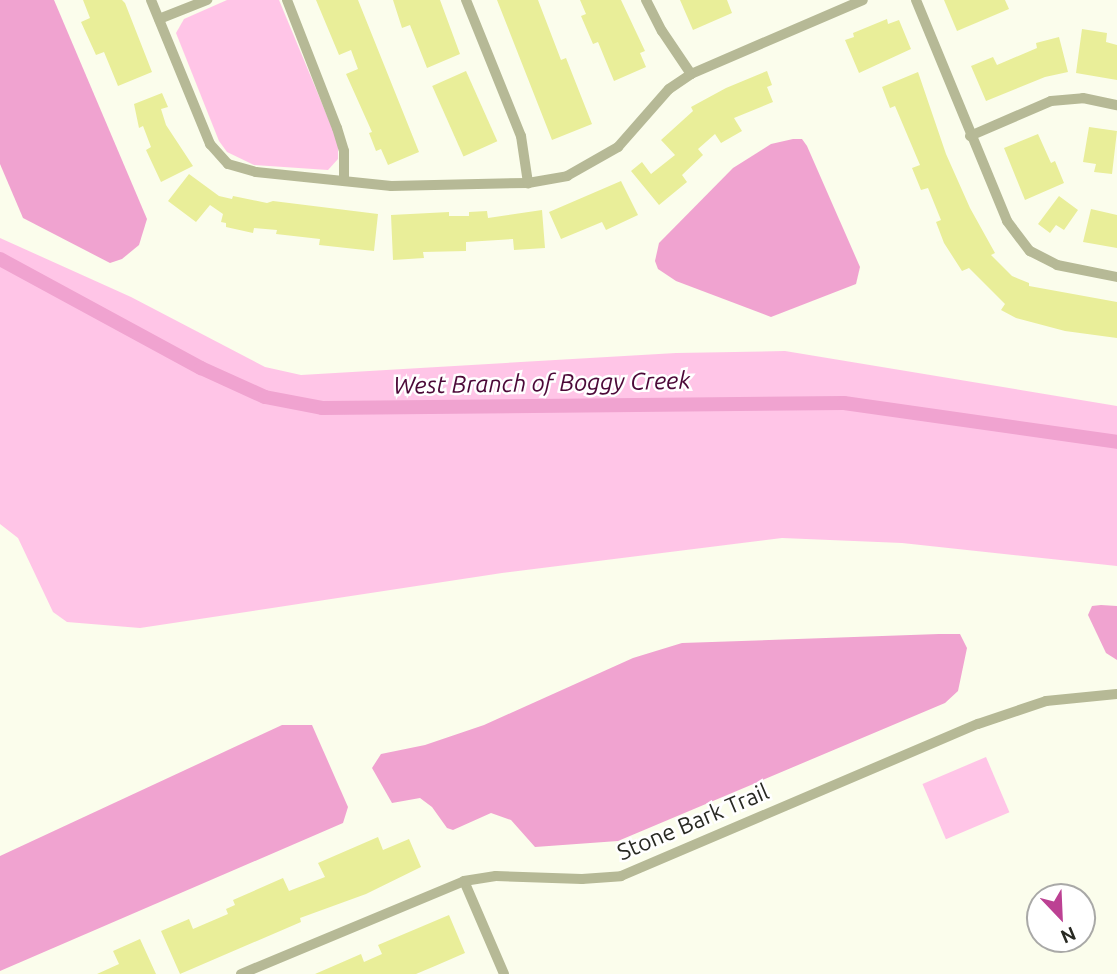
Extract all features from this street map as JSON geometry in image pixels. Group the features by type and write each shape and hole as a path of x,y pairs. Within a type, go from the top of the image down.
{"street":[{"path":"151,0 210,144 228,164 256,172 391,186 528,183 567,176 618,147 669,89 691,74 863,0"},
{"path":"159,19 207,0"},
{"path":"286,0 337,128 344,151 344,181"},
{"path":"466,0 521,136 528,183"},
{"path":"646,0 662,31 691,74"},
{"path":"916,0 1007,221 1030,251 1057,265 1117,276"},
{"path":"970,136 1051,101 1083,98 1117,105"},
{"name":"Stone Bark Trail","path":"241,974 464,881 496,876 582,879 621,876 978,724 1046,701 1117,694"},
{"path":"464,881 504,974"}],"shaded area":[{"path":"0,0 54,0 147,219 139,245 122,259 110,263 23,218 0,164"},
{"path":"227,0 279,0 338,142 338,159 328,170 254,165 227,152 219,141 176,33 184,19"},
{"path":"802,139 807,146 860,267 856,284 771,317 676,281 658,269 655,261 659,243 733,168 771,144"},
{"path":"0,238 131,297 265,367 301,375 676,353 785,351 1117,406 1117,566 902,543 782,538 502,573 140,628 67,622 53,612 18,538 0,524"},
{"path":"1092,606 1117,606 1117,660 1106,653 1088,615"},
{"path":"960,634 967,648 958,691 945,703 618,841 535,847 511,820 491,813 453,830 447,828 432,807 420,798 392,803 372,768 381,754 425,745 484,725 633,658 682,643"},
{"path":"282,725 312,725 348,807 343,823 0,971 0,856"},
{"path":"986,757 1009,812 946,839 922,784"}],"building":[{"path":"83,0 122,0 125,3 152,72 118,86 104,52 96,55 81,22 90,18"},
{"path":"316,0 358,0 419,152 388,165 381,149 376,151 369,133 372,132 346,74 358,69 351,50 339,55"},
{"path":"393,0 440,0 460,54 427,68 410,25 402,28"},
{"path":"497,0 538,0 561,60 566,58 592,124 552,140"},
{"path":"580,0 621,0 645,51 640,53 646,67 614,81 598,42 593,44 581,16 586,14"},
{"path":"680,0 727,0 732,13 693,30"},
{"path":"944,0 1005,0 1009,9 957,31"},
{"path":"887,19 888,24 899,20 911,49 859,73 845,40 854,37 853,33"},
{"path":"1082,29 1107,33 1106,42 1117,45 1117,80 1076,73"},
{"path":"1059,37 1068,72 1045,77 986,101 971,66 993,57 997,65 1037,48 1036,43"},
{"path":"466,71 497,141 464,156 432,86"},
{"path":"767,71 772,85 767,87 773,102 734,118 742,131 721,143 715,134 698,149 703,155 682,175 687,182 659,205 631,171 642,162 651,174 675,155 661,140 693,111 691,107 726,88"},
{"path":"918,72 946,154 970,208 995,253 991,255 1012,276 1029,283 1029,286 1117,302 1117,338 1065,331 1016,318 1001,310 1005,304 969,268 962,271 944,243 936,222 941,220 928,188 921,190 912,168 920,165 895,106 890,108 882,87"},
{"path":"162,93 168,107 161,109 166,125 193,166 161,182 146,150 151,147 143,126 139,128 134,104"},
{"path":"1089,127 1117,131 1112,174 1094,172 1096,164 1083,162"},
{"path":"1038,134 1051,163 1055,161 1064,183 1025,200 1004,148"},
{"path":"189,174 219,196 232,199 233,196 267,203 273,201 378,214 374,251 319,245 320,239 276,234 277,230 254,228 253,233 226,227 226,223 221,222 223,214 210,205 196,222 168,201"},
{"path":"621,181 638,215 606,230 602,222 561,239 549,212"},
{"path":"1059,196 1078,210 1064,230 1056,225 1050,233 1038,224"},
{"path":"1091,209 1117,215 1117,248 1083,242"},
{"path":"542,210 545,248 514,250 513,239 466,242 466,251 423,252 424,258 393,260 391,215 449,212 449,216 469,216 469,212 487,211 488,218"},
{"path":"378,837 383,850 409,839 421,867 366,894 300,918 301,922 180,974 161,931 189,919 193,929 228,914 226,909 235,905 233,900 283,878 289,891 325,877 318,863"},
{"path":"449,915 465,953 416,974 315,974 361,954 364,962 382,954 378,945"},
{"path":"140,939 156,974 97,974 119,964 113,951"}],"waterway":[{"name":"West Branch of Boggy Creek","path":"0,259 201,368 265,397 322,408 844,403 1117,442"}]}
